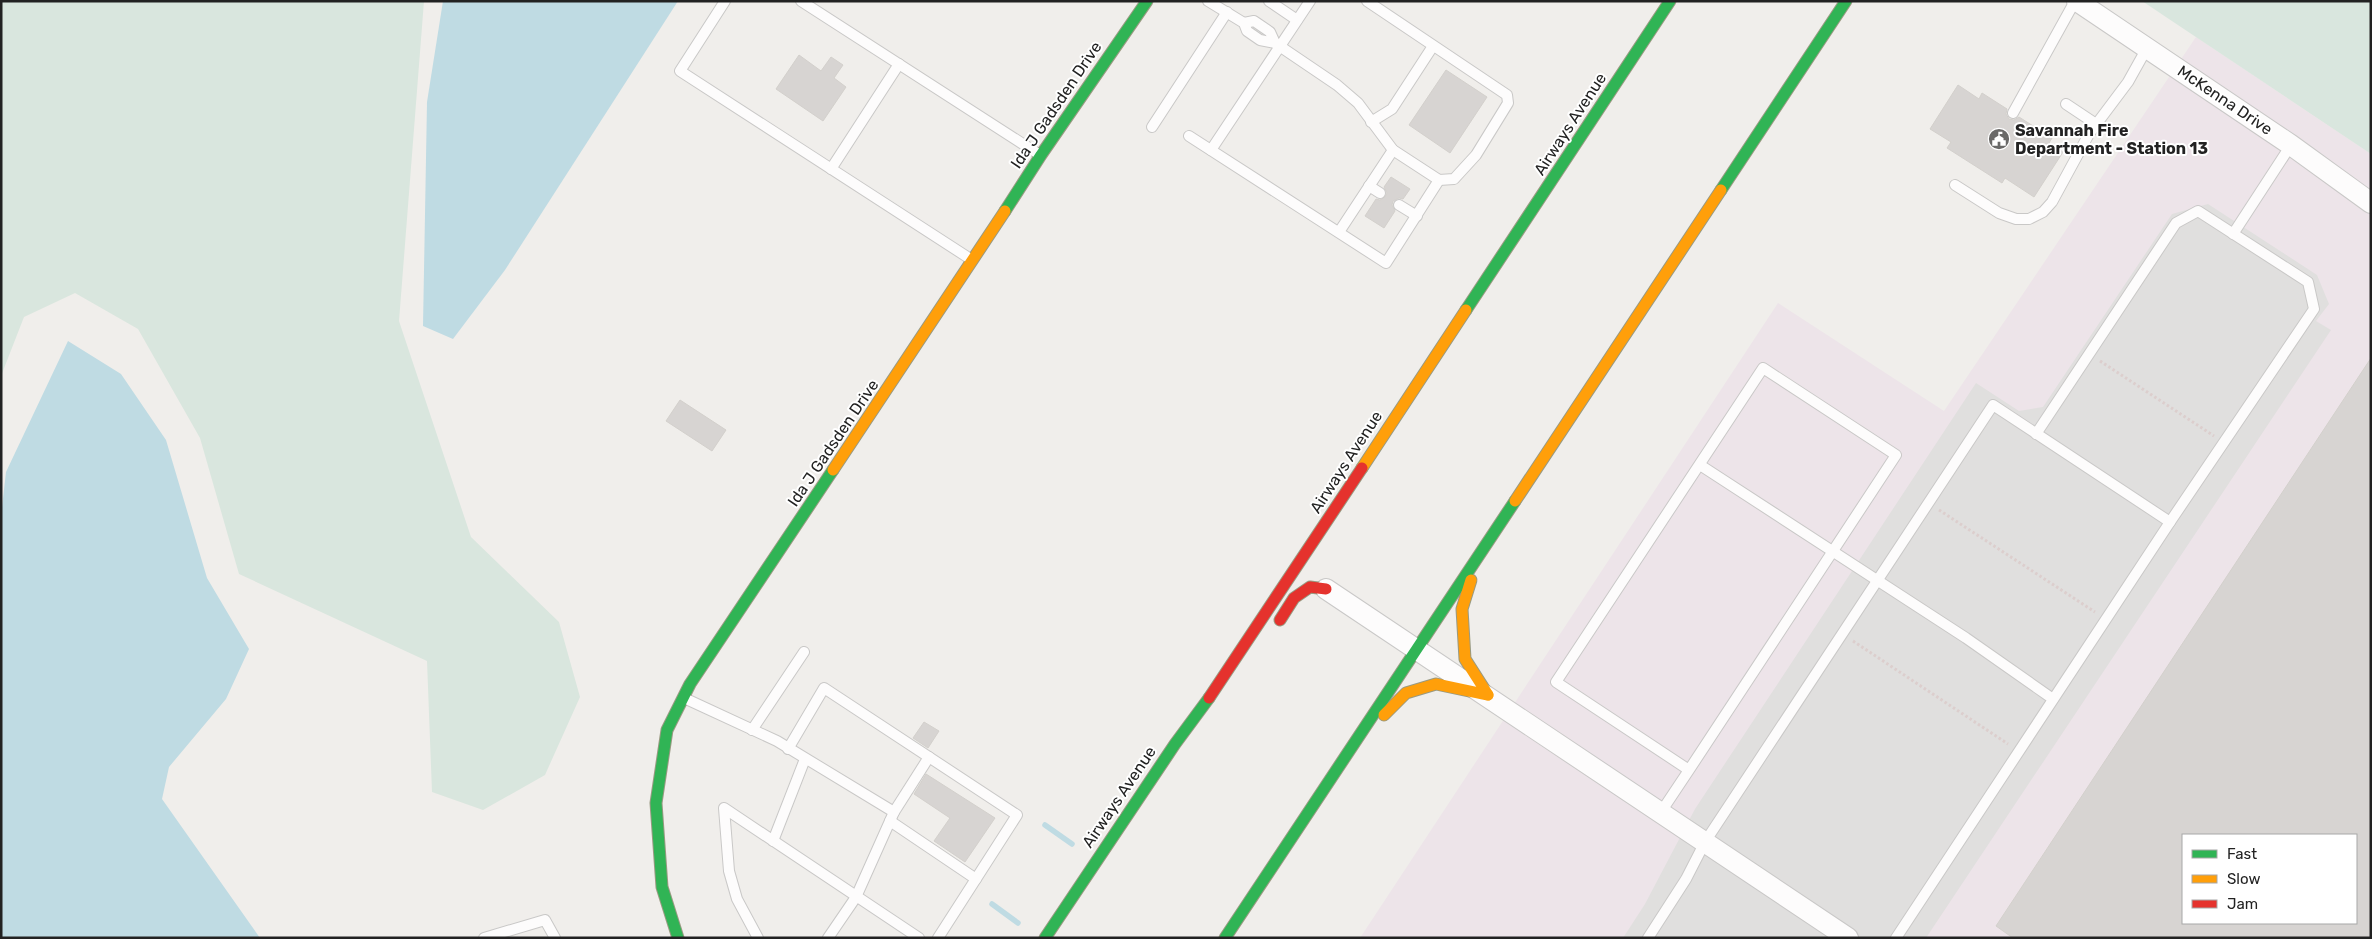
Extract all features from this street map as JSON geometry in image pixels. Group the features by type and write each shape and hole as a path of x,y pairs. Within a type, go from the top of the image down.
{"main road":[{"name":"Ida J Gadsden Drive","path":"678,938 662,887 656,803 667,730 690,684 974,261 1041,155 1147,1"},
{"name":"Airways Avenue","path":"1045,938 1175,744 1228,672 1670,1"},
{"path":"1225,938 1357,740 1415,649 1477,561 1846,1"},
{"path":"1321,552 1331,515"},
{"path":"1477,561 1462,609 1465,659 1488,696"},
{"path":"1274,628 1294,598 1310,587 1323,584"},
{"path":"1228,672 1256,649"},
{"path":"1357,740 1406,693 1436,684 1488,696"}],"street":[{"name":"McKenna Drive","path":"2076,1 2291,145 2371,203"},
{"path":"1323,584 1415,649 1848,938"}],"lane":[{"path":"725,1 680,71 974,261"},
{"path":"800,1 1041,155"},
{"path":"1208,1 1244,23 1254,21 1270,32 1277,45 1337,85 1358,103 1393,150 1439,180 1454,179 1476,155 1508,103 1507,95 1367,1"},
{"path":"1269,1 1297,20"},
{"path":"1211,150 1277,45 1310,1"},
{"path":"2013,113 2076,1"},
{"path":"1152,128 1227,12"},
{"path":"1371,122 1392,109 1433,46"},
{"path":"1955,185 2000,213 2016,219 2029,219 2043,212 2052,202 2089,134 2128,82 2147,48"},
{"path":"831,169 899,64"},
{"path":"2066,104 2096,124"},
{"path":"1189,136 1386,263 1439,180"},
{"path":"2233,234 2291,145"},
{"path":"1339,232 1393,150"},
{"path":"1369,186 1380,193"},
{"path":"1399,205 1417,216"},
{"path":"1896,938 2170,522 2314,309 2308,282 2198,211 2176,223 2036,434"},
{"path":"1661,812 1689,770 1832,552 1896,456 1763,368 1556,682 1689,770"},
{"path":"1648,938 1686,879 1705,842 1993,405 2170,522"},
{"path":"1700,465 1973,643 2053,699"},
{"path":"752,730 804,652"},
{"path":"788,749 824,688 1017,815 938,938"},
{"path":"683,698 752,730 805,759 892,816 976,879"},
{"path":"828,938 856,897 892,816 929,757"},
{"path":"773,841 805,759"},
{"path":"758,938 737,899 729,871 724,808 919,938"},
{"path":"484,938 545,920 555,938"}],"path":[{"path":"2089,354 2224,442"},
{"path":"1928,503 2106,619"},
{"path":"1842,634 2019,751"}],"shaded area":[{"path":"1,1 424,1 399,321 471,537 559,622 580,697 545,775 483,810 432,792 427,661 239,574 200,438 138,329 75,293 24,317 1,376"},
{"path":"2142,1 2371,1 2371,154"},
{"path":"2196,37 2371,154 2371,938 1360,938 1778,303 1944,411"},
{"path":"2208,204 2317,275 2329,304 2316,321 2331,330 1926,938 1623,938 1645,904 1695,809 1976,383 2019,411 2043,407 2172,214"}],"water":[{"path":"443,1 678,1 505,270 453,339 423,326 427,102"},
{"path":"68,341 121,374 166,440 207,578 249,649 226,699 169,767 162,799 260,938 1,938 1,516 6,472"}],"building":[{"path":"799,55 821,71 831,57 843,65 834,78 846,87 823,121 776,89"},
{"path":"1446,70 1487,97 1450,153 1409,125"},
{"name":"Savannah Fire Department - Station 13","path":"1958,85 1979,99 1982,93 2007,109 2006,114 2009,119 2014,120 2019,117 2052,138 2049,143 2063,152 2034,197 2005,178 2002,183 1947,148 1951,142 1930,129"},
{"path":"1391,177 1410,189 1403,199 1399,198 1393,201 1392,205 1395,211 1384,228 1365,216 1376,199 1380,200 1385,197 1387,193 1384,187"},
{"path":"2371,358 2371,938 2013,938 1996,926"},
{"path":"680,400 726,430 712,451 666,421"},
{"path":"924,722 939,731 928,748 913,738"},
{"path":"926,774 995,818 965,862 934,841 950,818 914,794"}],"waterway":[{"path":"1045,825 1072,844"},
{"path":"992,904 1018,923"}],"traffic: fast":[{"path":"1005,211 1041,155 1147,1"},
{"path":"1466,310 1670,1"},
{"path":"1721,190 1846,1"},
{"path":"678,938 662,887 656,803 667,730 690,684 833,470"},
{"path":"1225,938 1515,501"},
{"path":"1045,938 1175,744 1209,698"}],"traffic: slow":[{"path":"1515,501 1721,190"},
{"path":"833,470 1005,211"},
{"path":"1362,468 1466,310"},
{"path":"1471,580 1462,609 1465,659 1488,695"},
{"path":"1384,715 1406,693 1436,684 1488,695"}],"traffic: jam":[{"path":"1209,698 1362,468"},
{"path":"1280,620 1294,598 1310,587 1326,589"}],"place":[{"name":"Savannah Fire Department - Station 13","path":"1999,139"}]}
